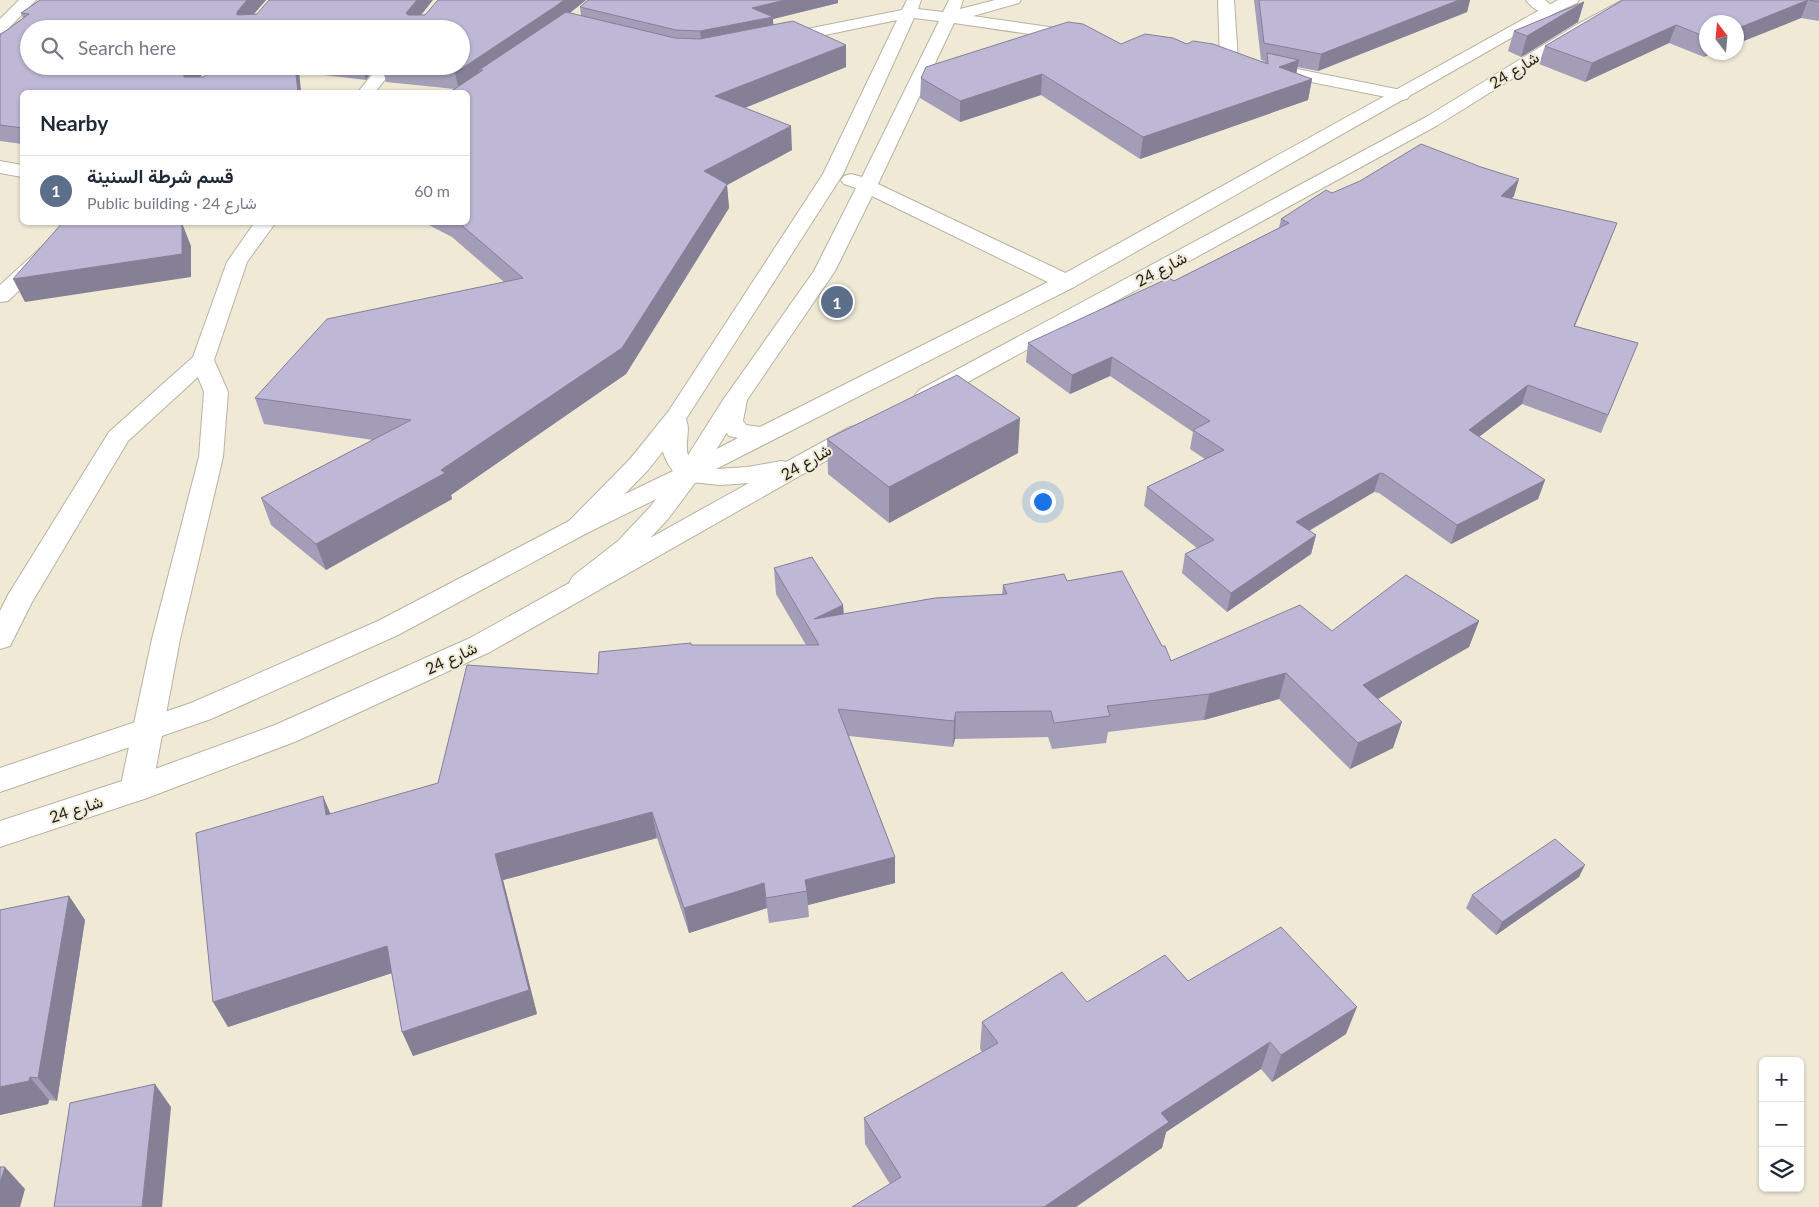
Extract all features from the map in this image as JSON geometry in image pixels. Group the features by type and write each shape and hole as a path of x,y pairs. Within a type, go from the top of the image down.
{"street":[{"path":"0,28 28,0"},
{"path":"569,594 627,547 659,513 689,473 735,400 824,271 868,186 956,0"},
{"path":"949,16 1013,0"},
{"path":"1226,0 1229,60"},
{"name":"شارع 24","path":"0,780 201,710 388,628 578,527 689,473 1066,282 1401,95 1542,5 1571,0"},
{"name":"شارع 24","path":"904,407 1225,235 1432,121 1584,27 1635,0"},
{"path":"578,527 642,462 676,420 833,174 912,7"},
{"path":"768,41 912,7 949,16 1094,39"},
{"path":"1210,57 1401,95"},
{"path":"368,90 380,75"},
{"path":"0,167 20,171"},
{"path":"833,174 868,186 1066,282"},
{"path":"0,296 78,225"},
{"path":"0,639 28,586 118,437 203,360 237,262 264,225"},
{"path":"136,789 166,639 191,544 210,457 216,392 203,360"},
{"path":"705,372 750,380"},
{"path":"735,400 731,422 738,431 762,436"},
{"path":"676,420 675,457 689,473 700,477 726,477 764,473 802,465"},
{"name":"شارع 24","path":"0,834 136,789 286,733 480,645 878,421"}],"building":[{"path":"40,0 247,0 237,12 237,15 257,14 269,0 417,0 406,13 408,15 425,15 438,0 564,0 470,63 470,20 21,20 29,14 21,13"},
{"path":"588,0 785,0 752,8 773,17 700,31 676,30 580,7"},
{"path":"1259,0 1459,0 1321,54 1264,43"},
{"path":"1623,0 1808,0 1744,26 1744,15 1699,15 1699,34 1676,25 1592,63 1545,46"},
{"path":"1584,2 1527,36 1514,31"},
{"path":"566,12 675,38 700,39 793,21 846,45 715,96 791,126 704,171 727,184 622,348 441,470 445,473 316,544 261,498 411,420 255,398 327,319 523,278 461,225 470,225 470,90 453,90 483,70 479,70"},
{"path":"20,21 20,75 184,75 184,77 204,77 205,75 296,75 298,90 20,90 20,128 0,125 0,35"},
{"path":"1068,22 1083,24 1121,44 1145,34 1173,38 1187,44 1193,41 1213,44 1268,64 1267,53 1299,60 1279,67 1312,79 1143,137 1042,74 960,101 921,78 926,67"},
{"path":"1421,144 1519,179 1501,196 1617,223 1574,326 1638,343 1608,415 1528,385 1469,430 1545,480 1457,525 1380,473 1296,522 1316,535 1231,593 1185,554 1214,540 1147,487 1224,450 1193,430 1210,421 1112,357 1072,375 1028,343 1169,278 1174,281 1289,223 1281,219 1326,190 1332,193 1360,181"},
{"path":"60,225 182,225 182,254 13,279"},
{"path":"957,375 1020,418 889,487 827,439"},
{"path":"812,557 843,605 814,619 935,598 1007,594 1003,585 1064,574 1067,581 1122,571 1162,646 1165,646 1171,661 1300,605 1332,631 1406,575 1479,621 1363,685 1402,722 1358,743 1286,673 1209,694 1107,706 1110,716 1054,723 1051,711 956,712 954,721 838,709 895,857 805,880 807,891 766,898 764,883 684,908 652,812 495,854 529,990 402,1032 387,946 213,1002 196,833 323,796 326,815 438,783 467,665 598,674 599,652 691,643 691,645 819,645 774,568"},
{"path":"1555,839 1585,865 1502,922 1472,895"},
{"path":"69,896 38,1078 30,1077 29,1081 0,1087 0,910"},
{"path":"1281,927 1357,1007 1281,1055 1270,1042 1161,1113 1169,1122 1044,1207 852,1207 901,1177 864,1118 998,1043 982,1022 1062,972 1087,1002 1165,955 1188,981"},
{"path":"155,1084 142,1207 54,1207 70,1103"},
{"path":"0,1167 5,1167 0,1183"}],"place":[{"name":"قسم شرطة السنينة","path":"837,302"}]}
